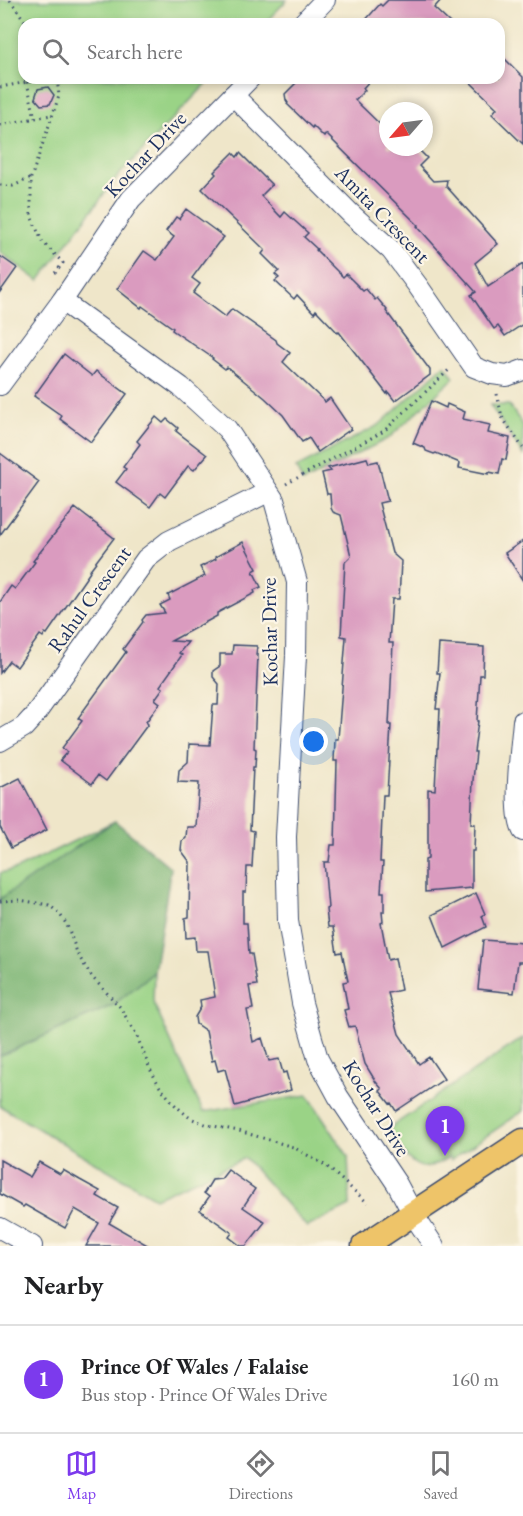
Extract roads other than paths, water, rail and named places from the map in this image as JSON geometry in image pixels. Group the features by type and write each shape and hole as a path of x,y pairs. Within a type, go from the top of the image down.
{"main road":[{"path":"364,1246 523,1141"}],"street":[{"path":"308,18 325,0"},
{"name":"Kochar Drive","path":"244,84 131,200 62,301 181,387 227,429 274,500 297,582 296,656 286,837 288,921 302,1003 318,1059 338,1096 397,1184 434,1246"},
{"name":"Amita Crescent","path":"233,95 351,214 391,250 474,367 492,374 507,376 523,370"},
{"path":"0,384 62,301"},
{"name":"Rahul Crescent","path":"0,741 24,727 34,716 154,551 169,541 268,492"},
{"path":"523,721 517,809 523,831"},
{"path":"0,1228 32,1246"}],"place":[{"name":"Prince Of Wales / Falaise","path":"445,1156"}]}
